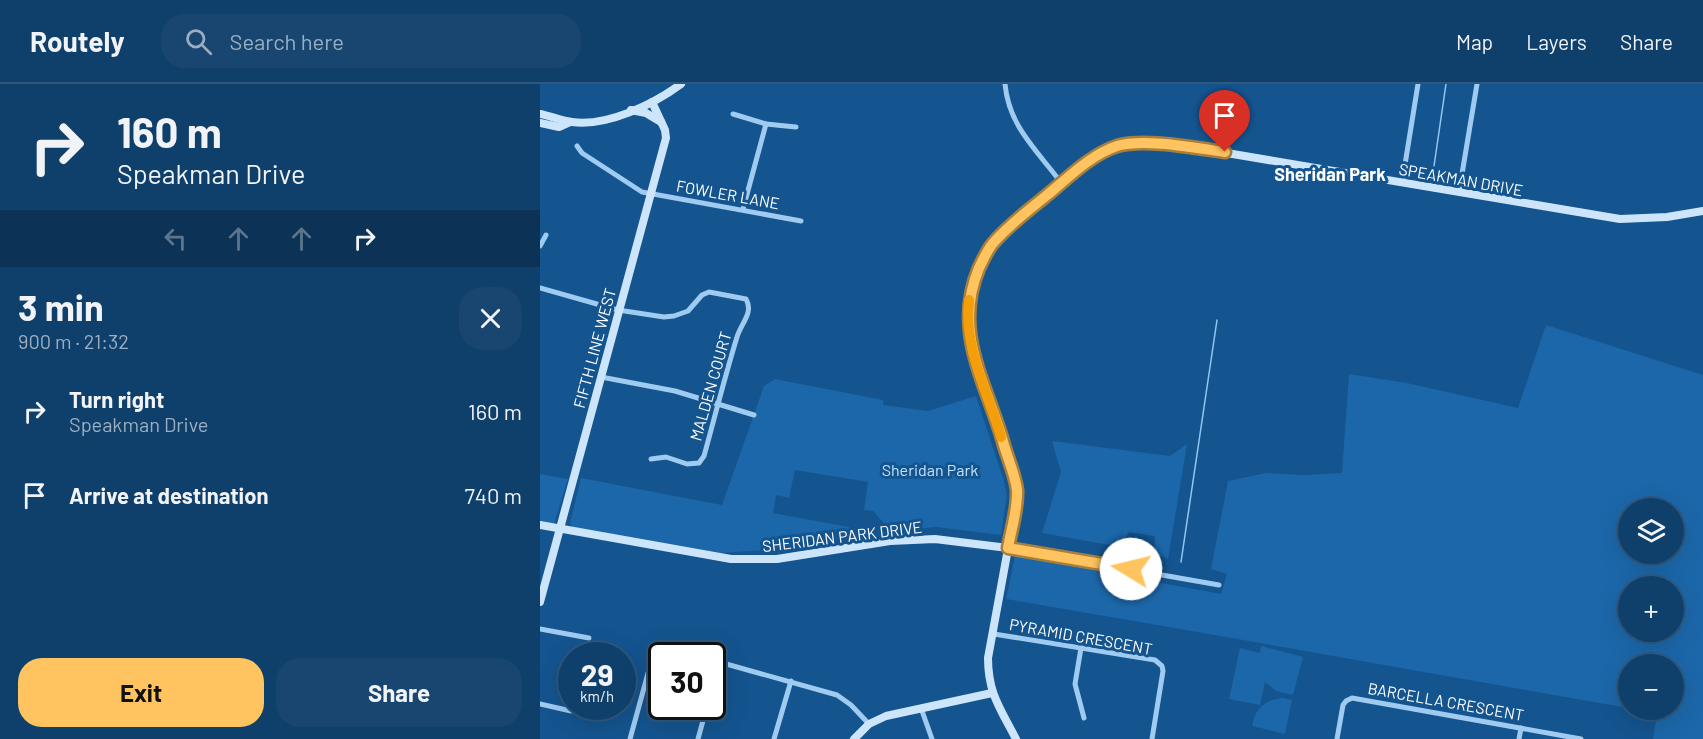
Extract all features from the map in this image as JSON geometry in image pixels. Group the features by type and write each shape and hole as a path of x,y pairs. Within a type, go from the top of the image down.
{"street":[{"path":"540,114 570,122 595,122 615,118 652,102 681,84"},
{"path":"1005,84 1007,101 1014,121 1062,184"},
{"path":"1402,183 1418,84"},
{"path":"1459,192 1477,84"},
{"name":"FIFTH LINE WEST","path":"540,602 666,138 652,102"},
{"path":"631,110 654,117 662,123"},
{"path":"733,114 766,123 796,127"},
{"path":"540,123 559,127 570,122"},
{"path":"743,209 766,123"},
{"name":"SPEAKMAN DRIVE","path":"1016,739 992,693 988,677 988,658 994,634 1017,490 995,415 973,355 968,302 976,276 994,242 1011,225 1062,184 1103,153 1117,146 1132,143 1209,150 1620,219 1667,218 1703,212"},
{"name":"FOWLER LANE","path":"577,147 582,153 642,192 801,221"},
{"path":"540,246 546,235"},
{"path":"540,288 618,310"},
{"name":"MALDEN COURT","path":"618,310 652,316 674,316 688,311 702,295 709,292 746,298 749,305 749,311 738,335 704,456 699,463 687,464 666,458 651,459"},
{"path":"601,377 675,391 754,415"},
{"name":"SHERIDAN PARK DRIVE","path":"540,525 707,556 754,561 890,541 935,539 1008,548 1219,585"},
{"path":"540,629 589,638"},
{"name":"PYRAMID CRESCENT","path":"994,634 1155,660 1162,666 1152,739"},
{"path":"1081,648 1075,675 1084,718"},
{"path":"726,664 837,695 851,705 869,724"},
{"path":"630,739 648,673"},
{"path":"774,739 791,681"},
{"path":"854,739 869,724 886,716 992,693"},
{"name":"BARCELLA CRESCENT","path":"1337,739 1343,705 1352,698 1581,739"},
{"path":"540,704 558,708"},
{"path":"921,708 932,739"},
{"path":"698,739 703,720"},
{"path":"1519,739 1521,728"}],"green space":[{"path":"1546,325 1703,375 1703,739 1653,739 1656,720 1684,720 1684,654 1618,654 1618,706 1006,599 1015,556 1221,594 1227,574 1211,569 1228,481 1266,473 1304,475 1342,473 1349,374 1407,383 1518,408"},
{"path":"775,379 883,400 883,405 928,411 976,396 1007,496 1001,535 936,527 891,531 873,511 864,510 868,482 795,470 789,498 776,495 773,513 876,532 799,548 719,553 572,527 570,523 581,478 722,505 764,386"},
{"path":"1052,441 1170,456 1187,444 1168,559 1154,552 1155,536 1129,532 1121,547 1042,533 1061,472"},
{"path":"540,474 568,479 554,524 540,523"},
{"path":"1261,646 1303,657 1293,695 1276,691 1265,682 1260,705 1229,699 1240,648 1260,653"},
{"path":"1283,698 1292,700 1285,734 1252,726 1262,706"}],"waterway":[{"path":"1434,166 1446,84"},
{"path":"1181,562 1217,320"}],"slow traffic":[{"path":"969,300 969,329 973,355 1001,437"}],"district":[{"name":"Sheridan Park","path":"1330,174"}],"route":[{"path":"1131,569 1008,548 1017,490 995,415 973,355 968,302 976,276 994,242 1011,225 1103,153 1117,146 1132,143 1225,152"}]}
